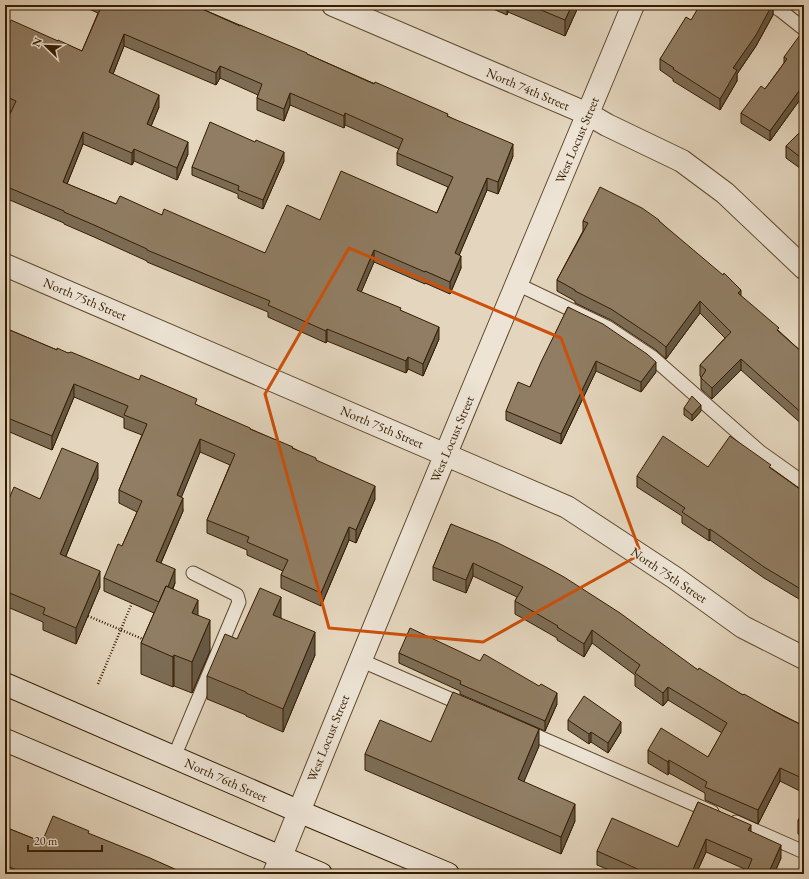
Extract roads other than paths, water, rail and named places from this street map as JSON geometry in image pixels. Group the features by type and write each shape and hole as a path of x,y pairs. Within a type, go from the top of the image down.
{"street":[{"name":"North 74th Street","path":"333,5 588,114 607,125 682,161 725,193 804,268"},
{"name":"West Locust Street","path":"277,865 445,454 633,5"},
{"name":"North 75th Street","path":"5,265 567,507 675,578 743,627 804,658"},
{"name":"North 76th Street","path":"5,684 298,811 448,874"},
{"path":"5,740 277,865 320,874"}],"lane":[{"path":"772,5 804,29"},
{"path":"517,284 607,327 652,357 759,451 804,483"},
{"path":"174,757 239,602 237,594 193,573"},
{"path":"360,660 474,709"},
{"path":"511,725 804,852"}]}
